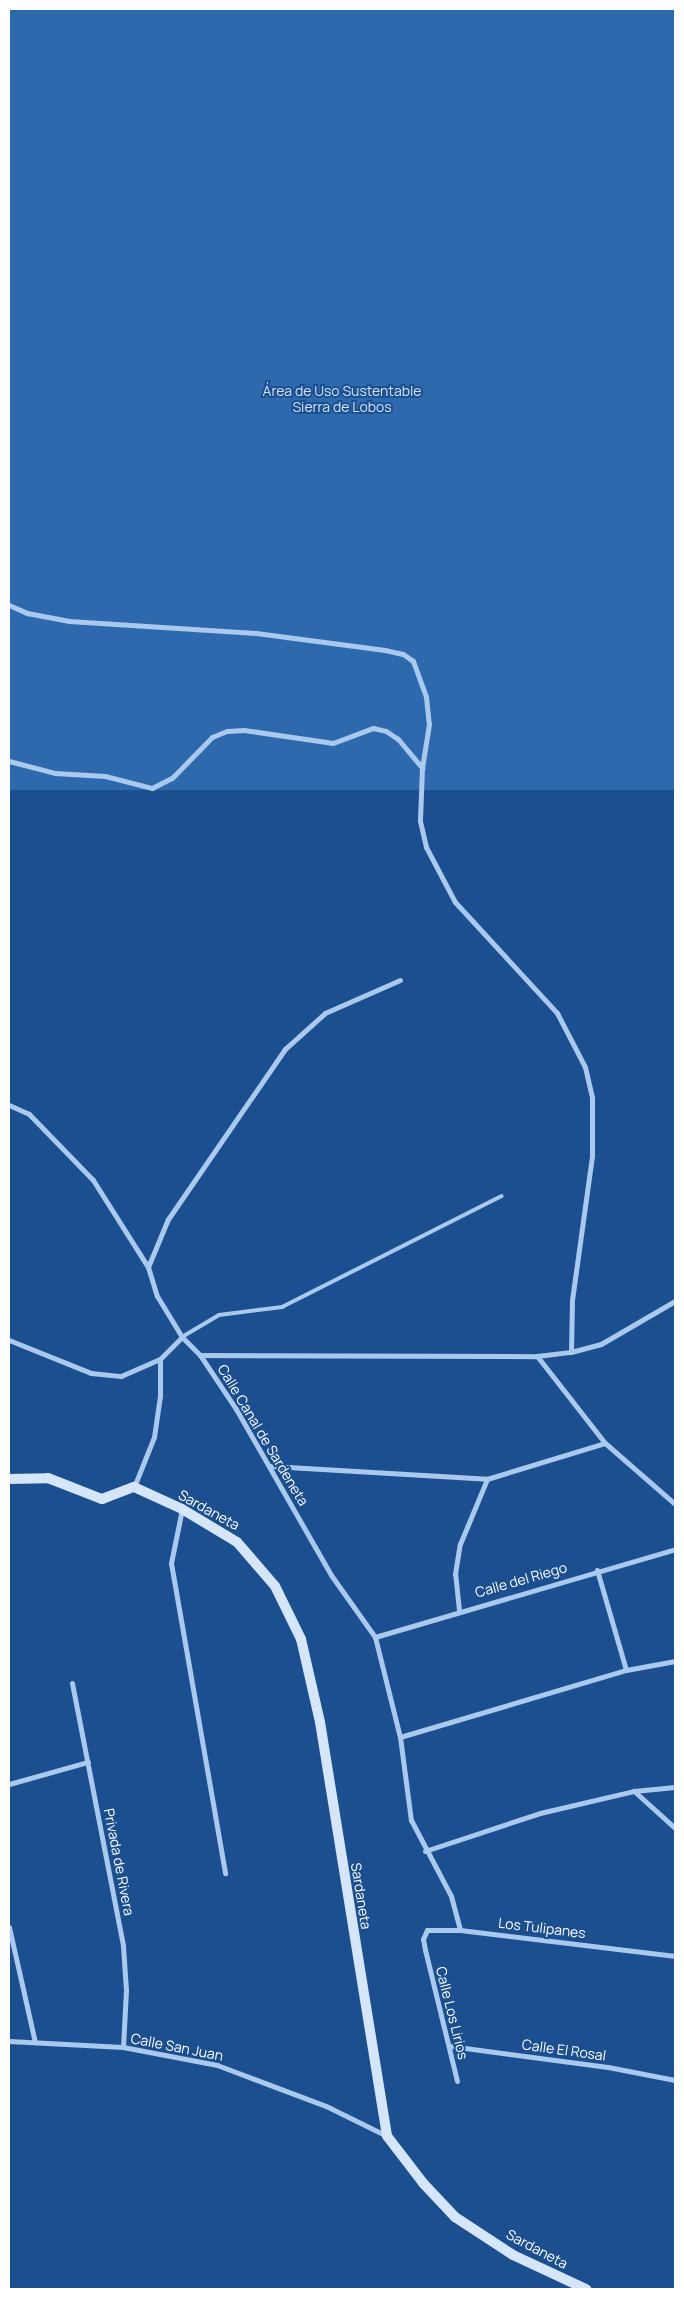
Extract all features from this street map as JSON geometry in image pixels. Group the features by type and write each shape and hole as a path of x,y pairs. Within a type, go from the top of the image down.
{"street":[{"path":"9,605 27,613 69,621 256,633 403,654 413,662 426,697 429,724 422,768 420,821 426,846 436,870 455,902 557,1013 585,1067 592,1098 592,1156 572,1300 571,1352"},
{"path":"9,761 55,773 106,776 152,788 172,778 212,738 227,731 244,730 333,743 372,728 386,731 398,739 422,768"},
{"path":"148,1267 168,1219 285,1049 325,1013 400,980"},
{"name":"Calle Canal de Sardeneta","path":"9,1105 29,1114 92,1180 148,1267 157,1296 182,1338 200,1355 271,1466 331,1575 374,1637 400,1737 407,1804 425,1851 451,1896 460,1930"},
{"path":"200,1355 537,1356 571,1352 601,1344 675,1302"},
{"path":"9,1340 98,1374 121,1376 160,1359 182,1338"},
{"path":"537,1356 605,1443 675,1504"},
{"path":"9,1478 48,1478 102,1499 134,1487 154,1437 160,1396 160,1359"},
{"path":"271,1466 487,1480 605,1443"},
{"path":"459,1610 455,1574 460,1544 487,1480"},
{"name":"Sardaneta","path":"134,1487 182,1509 238,1542 275,1586 301,1640 320,1722 387,2136 423,2184 455,2217 513,2255 586,2289"},
{"path":"182,1509 170,1563 225,1873"},
{"name":"Calle del Riego","path":"374,1637 459,1610 675,1549"},
{"path":"597,1570 626,1670"},
{"path":"400,1737 626,1670 675,1661"},
{"name":"Privada de Rivera","path":"72,1683 123,1946 126,1990 123,2047"},
{"path":"9,1784 88,1762"},
{"path":"425,1851 540,1813 634,1791 675,1787"},
{"path":"634,1791 675,1828"},
{"path":"9,1927 35,2042"},
{"name":"Los Tulipanes","path":"425,1950 423,1939 427,1930 460,1930 675,1956"},
{"name":"Calle Los Lirios","path":"425,1950 450,2046 457,2081"},
{"name":"Calle San Juan","path":"9,2041 123,2047 217,2065 326,2106 387,2136"},
{"name":"Calle El Rosal","path":"450,2046 608,2067 675,2080"}],"lane":[{"path":"182,1338 219,1315 282,1307 502,1196"}],"green space":[{"name":"Área de Uso Sustentable Sierra de Lobos","path":"9,9 675,9 675,790 9,790"}]}
